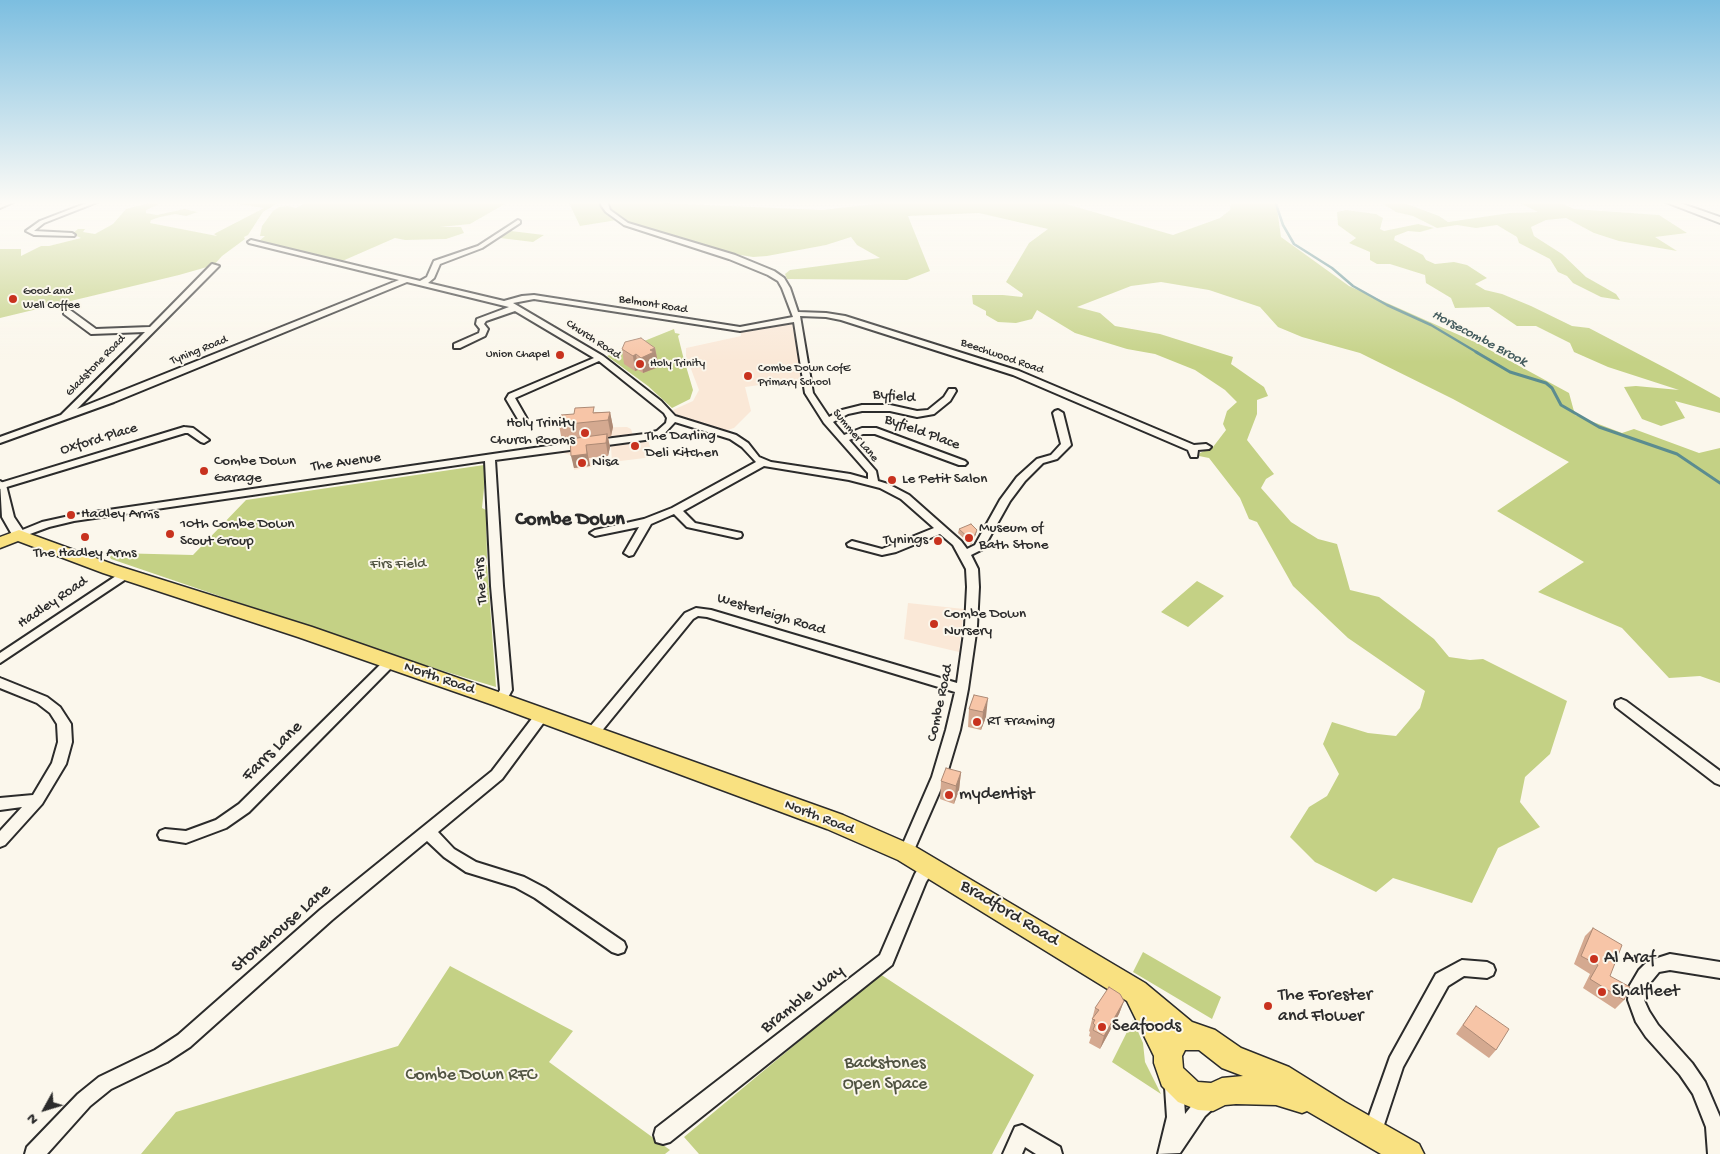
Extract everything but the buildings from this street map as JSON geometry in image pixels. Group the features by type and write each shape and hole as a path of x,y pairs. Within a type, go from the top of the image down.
{"main road":[{"path":"0,543 19,535"},
{"name":"North Road","path":"19,535 33,542 125,574 305,632 500,700 835,822 906,853"},
{"name":"Bradford Road","path":"906,853 1111,976 1143,997 1172,1025 1185,1033 1208,1042 1246,1066 1279,1077 1335,1112 1409,1154"},
{"name":"Bradford Road","path":"1111,976 1140,1003 1152,1023 1170,1065 1188,1092 1198,1096 1218,1095 1236,1090 1276,1091 1292,1095 1335,1112"},
{"path":"1170,1065 1176,1040 1187,1036 1208,1042 1227,1059 1230,1071 1227,1086 1218,1095"}],"street":[{"name":"Church Road","path":"303,255 505,303 600,358 667,410 672,418 733,437 745,445 756,459 762,463"},
{"path":"422,283 431,277 437,263 459,255"},
{"name":"Summer Lane","path":"725,255 771,273 781,280 797,316 808,393 827,421 844,438 872,473 874,482"},
{"name":"Gladstone Road","path":"61,420 149,329 214,266"},
{"name":"Tyning Road","path":"0,440 61,420 405,280"},
{"name":"Belmont Road","path":"505,303 527,297 740,329 797,316"},
{"path":"457,346 482,334 484,329 480,321 515,308"},
{"name":"Gladstone Road","path":"67,312 94,332 149,329"},
{"name":"Beechwood Road","path":"797,316 820,314 842,318 1016,373 1193,452 1206,447"},
{"path":"522,419 510,399 512,396 600,358"},
{"name":"Byfield","path":"827,421 845,412 862,408 890,408 922,413 937,408 952,391"},
{"path":"922,413 932,422"},
{"path":"595,533 646,522 676,510 762,463 874,482 895,491 957,543 965,554 979,547 1005,500 1021,479 1040,461 1054,457 1066,446 1058,414"},
{"name":"The Avenue","path":"19,535 46,524 74,518 645,437 660,433 670,424 672,418"},
{"name":"Oxford Place","path":"0,486 184,430 190,430 204,440"},
{"name":"Byfield Place","path":"844,438 862,432 876,431 962,463"},
{"name":"The Firs","path":"490,458 497,586 506,690 500,700"},
{"path":"0,486 8,517 19,535"},
{"path":"676,510 691,524 737,535"},
{"path":"629,553 646,522"},
{"path":"852,544 882,552 892,550 942,530"},
{"name":"Combe Road","path":"906,853 939,777 962,689 971,626 973,587 972,569 965,554"},
{"name":"Hadley Road","path":"0,658 125,574"},
{"name":"Westerleigh Road","path":"591,734 689,616 696,612 707,612 962,689"},
{"name":"Farrs Lane","path":"165,835 186,837 221,824 244,808 390,662"},
{"path":"0,683 42,700 56,710 64,724 65,742 59,764 37,800 0,841"},
{"path":"1621,704 1720,779"},
{"name":"Stonehouse Lane","path":"34,1154 84,1100 105,1082 161,1056 184,1041 326,915 497,775 542,716"},
{"path":"0,804 37,800"},
{"path":"428,832 449,853 471,867 519,882 540,893 618,947"},
{"name":"Bramble Way","path":"663,1135 886,960 920,879 928,866"},
{"path":"1717,1154 1715,1127 1699,1088 1686,1069 1652,1031 1642,1016 1636,1000 1637,987 1654,966 1670,962 1720,970"},
{"path":"1372,1133 1396,1063 1442,980 1462,968 1487,970"},
{"path":"1167,1154 1176,1117 1176,1099 1170,1065"},
{"path":"1167,1154 1199,1110 1218,1095"},
{"path":"1012,1154 1022,1134 1053,1154"}],"shaded area":[{"name":"Combe Down CofE Primary School","path":"792,322 803,379 745,387 751,411 734,428 724,431 677,417 673,410 693,401 699,390 686,356 686,348 741,336 741,331"},
{"path":"627,427 631,429 635,442 648,440 651,450 645,458 612,462 611,447 595,449 596,466 574,470 573,456 561,452 559,444 563,428"},
{"name":"Combe Down Nursery","path":"908,603 964,609 959,652 904,639"}],"green space":[{"path":"0,255 224,255 214,265 179,275 0,318"},
{"path":"312,255 356,255 340,262"},
{"path":"739,255 773,255 767,256 753,257"},
{"path":"874,255 924,255 930,271 907,280 787,279 785,274 790,270 880,258"},
{"path":"1022,255 1306,255 1349,286 1477,343 1569,393 1575,415 1622,433 1634,429 1699,453 1720,448 1720,683 1700,676 1669,678 1622,628 1538,592 1584,562 1497,511 1569,462 1453,399 1360,353 1302,337 1278,327 1260,307 1209,290 1161,282 1131,286 1077,307 1100,313 1115,326 1160,334 1233,357 1231,364 1264,387 1268,396 1257,400 1257,414 1247,440 1274,474 1266,479 1261,488 1291,522 1318,539 1337,544 1350,590 1379,597 1434,639 1449,657 1470,660 1483,659 1567,701 1550,754 1525,777 1520,802 1540,827 1498,848 1472,903 1393,878 1376,892 1315,862 1290,837 1309,807 1327,796 1339,774 1323,744 1332,722 1368,733 1396,736 1420,708 1425,691 1348,638 1293,586 1257,522 1249,519 1240,498 1209,458 1199,456 1200,453 1213,447 1226,430 1223,424 1227,411 1237,402 1225,390 1195,370 1155,354 1127,349 1075,333 1037,310 1032,319 1016,323 998,322 986,315 986,311 973,304 972,295 1022,297 1023,294 1006,282"},
{"path":"1370,255 1423,255 1426,260 1435,264 1454,262 1467,265 1487,278 1475,284 1485,290 1502,294 1531,306 1572,326 1589,328 1720,398 1720,413 1675,401 1685,418 1661,426 1642,419 1624,387 1636,386 1679,390 1608,367 1574,352 1570,343 1536,326 1517,326 1489,307 1455,308 1451,298 1426,283 1425,275 1390,264 1377,264 1370,260"},
{"path":"1542,255 1563,255 1586,277 1616,294 1620,300 1601,297 1573,283 1567,276 1558,272 1550,259"},
{"path":"674,329 675,333 680,334 678,336 693,390 690,399 672,408 648,386 607,356"},
{"name":"Firs Field","path":"484,465 484,469 486,469 482,508 486,510 487,558 485,565 487,565 496,687 401,658 111,559 110,557 114,553 193,555 246,500"},
{"path":"1197,581 1224,596 1188,627 1161,612"},
{"path":"1143,952 1221,997 1212,1019 1133,972"},
{"name":"Combe Down RFC","path":"450,966 573,1031 549,1062 670,1150 665,1154 141,1154 176,1112 398,1046"},
{"name":"Backstones Open Space","path":"880,974 1034,1075 992,1154 699,1154 684,1137"},
{"path":"1133,1020 1143,1043 1145,1062 1161,1094 1112,1062"}],"waterway":[{"name":"Horsecombe Brook","path":"1311,255 1332,268 1353,286 1387,305 1431,325 1478,353"},
{"name":"Horsecombe Brook","path":"1476,352 1510,372 1546,383 1552,388 1561,405 1599,427 1677,454 1720,483"}],"place":[{"name":"Good and Well Coffee","path":"13,299"},
{"name":"Union Chapel","path":"560,355"},
{"name":"Holy Trinity","path":"640,364"},
{"name":"Combe Down CofE Primary School","path":"748,376"},
{"name":"Holy Trinity Church Rooms","path":"585,433"},
{"name":"The Darling Deli Kitchen","path":"635,446"},
{"name":"Nisa","path":"582,463"},
{"name":"Combe Down Garage","path":"204,471"},
{"name":"Le Petit Salon","path":"892,480"},
{"name":"Hadley Arms","path":"71,515"},
{"name":"10th Combe Down Scout Group","path":"170,534"},
{"name":"The Hadley Arms","path":"85,537"},
{"name":"Museum of Bath Stone","path":"969,538"},
{"name":"Tynings","path":"938,541"},
{"name":"Combe Down Nursery","path":"934,624"},
{"name":"RT Framing","path":"977,722"},
{"name":"mydentist","path":"949,795"},
{"name":"Al Araf","path":"1594,959"},
{"name":"Shalfleet","path":"1602,992"},
{"name":"The Forester and Flower","path":"1268,1006"},
{"name":"Seafoods","path":"1102,1027"}],"district":[{"name":"Combe Down","path":"570,521"}]}
